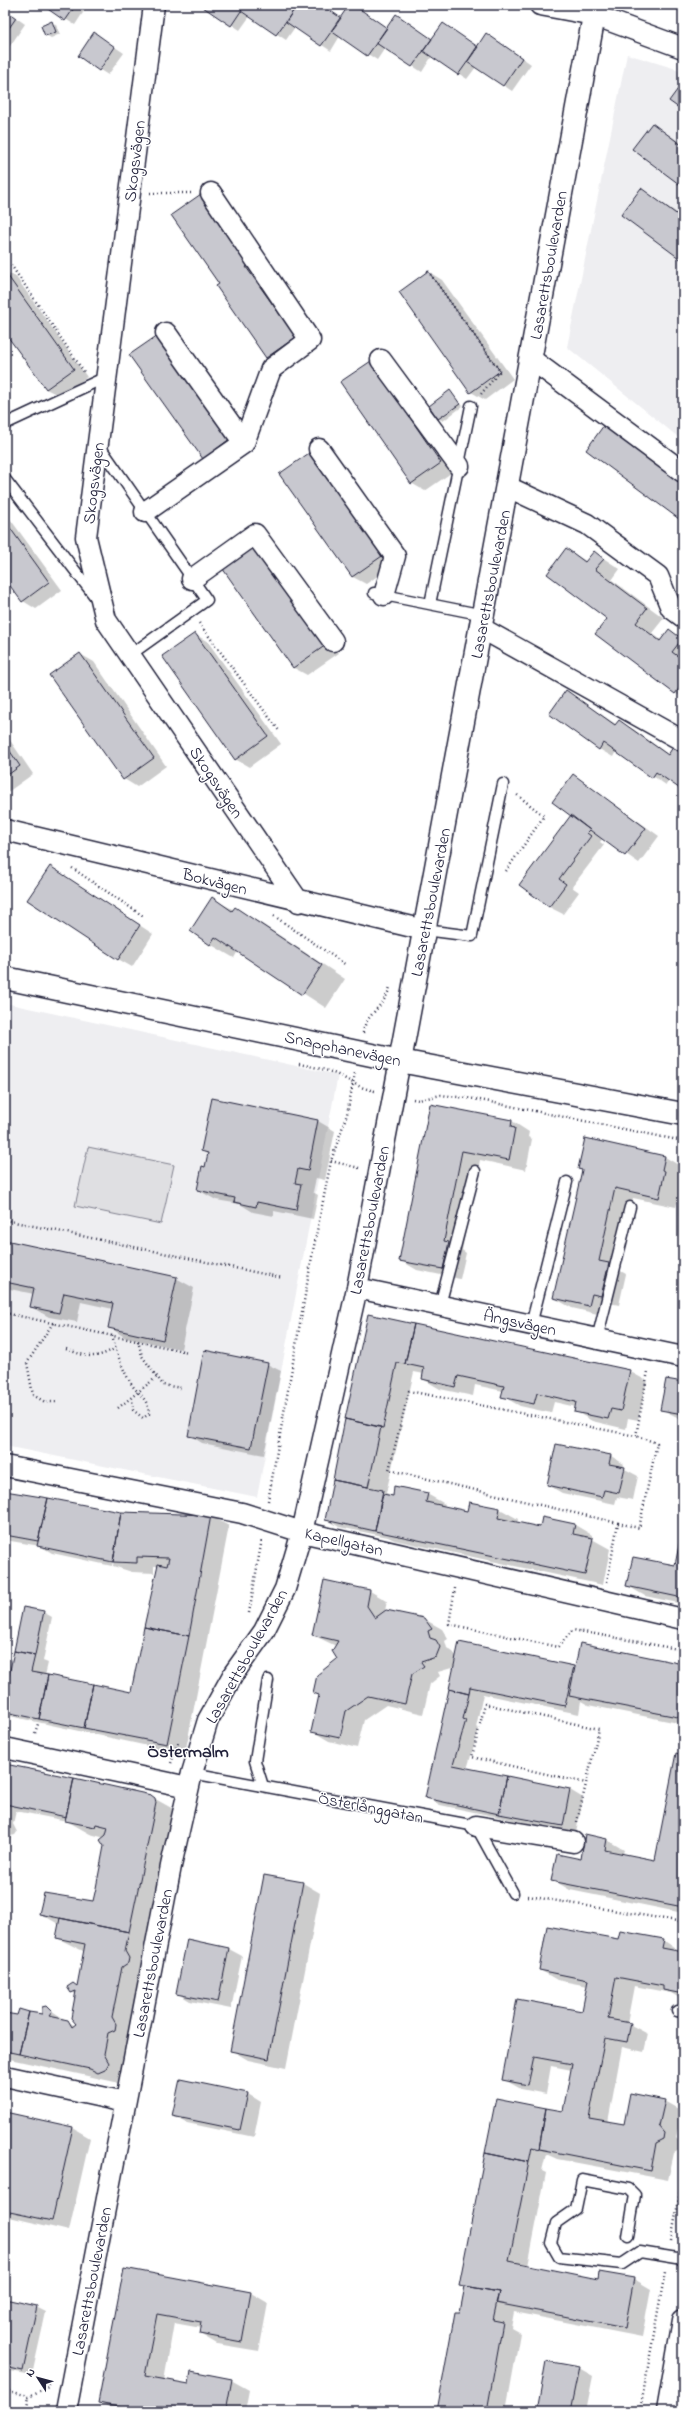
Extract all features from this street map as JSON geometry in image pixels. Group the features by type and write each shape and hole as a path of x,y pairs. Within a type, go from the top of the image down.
{"street":[{"name":"Skogsvägen","path":"154,5 130,192 99,380 98,444 86,537 106,620 299,902"},
{"path":"540,5 595,10 683,48"},
{"name":"Lasarettsboulevarden","path":"66,2411 125,2102 190,1780 208,1720 234,1673 264,1631 285,1588 302,1532 357,1288 508,487 595,10"},
{"path":"145,512 244,443 271,369 310,340 211,193"},
{"path":"166,333 244,443"},
{"path":"531,359 683,472"},
{"path":"381,360 459,466"},
{"path":"319,449 395,556 379,594"},
{"path":"508,487 587,524 645,566 658,576 671,608 683,617"},
{"path":"192,579 255,534 333,641"},
{"path":"482,622 683,741"},
{"name":"Bokvägen","path":"5,830 299,902 425,930"},
{"name":"Snapphanevägen","path":"5,978 400,1061 683,1114"},
{"name":"Ängsvägen","path":"357,1288 683,1357"},
{"name":"Kapellgatan","path":"5,1466 242,1513 302,1532 683,1619"},
{"name":"Österlånggatan","path":"5,1748 190,1780"},
{"path":"476,1826 573,1842"},
{"path":"5,2076 125,2102"},
{"path":"667,2411 683,2320"},
{"path":"682,2411 683,2404"}],"lane":[{"path":"5,424 99,380"},
{"path":"430,604 471,406"},
{"path":"98,444 207,600 130,655"},
{"path":"5,479 104,608"},
{"path":"379,594 430,604 482,622"},
{"path":"425,930 472,936 503,784"},
{"path":"440,1305 474,1171"},
{"path":"531,1325 567,1182"},
{"path":"597,1339 630,1207"},
{"path":"262,1786 255,1761 268,1680"},
{"name":"Österlånggatan","path":"190,1780 262,1786 476,1826"},
{"path":"476,1826 513,1893"},
{"path":"628,2236 635,2194 629,2189 582,2180 576,2209 556,2223 551,2243 559,2257 622,2264 640,2252 683,2259"}],"path":[{"path":"130,192 211,193"},
{"path":"11,265 99,380"},
{"path":"428,271 500,371 471,406"},
{"path":"191,612 280,732"},
{"path":"503,784 544,816 506,871"},
{"path":"68,865 143,916"},
{"path":"282,922 346,966"},
{"path":"331,1161 379,1172"},
{"path":"5,1220 283,1278"},
{"path":"5,1312 188,1352"},
{"path":"53,1323 27,1363 33,1395 45,1402 57,1402"},
{"path":"112,1335 129,1382 148,1403 149,1414 143,1418 133,1410 132,1398"},
{"path":"138,1341 142,1356 158,1376 163,1385 181,1388"},
{"path":"66,1349 84,1355 100,1356 116,1348"},
{"path":"636,1436 652,1350"},
{"path":"118,1408 139,1393 158,1376"},
{"path":"409,1391 636,1436 657,1442 639,1528 389,1470 409,1391"},
{"path":"603,1600 618,1522"},
{"path":"458,1568 449,1624 558,1647 573,1630 683,1650"},
{"path":"573,1842 599,1729 485,1704 472,1756 586,1783"},
{"path":"513,1893 683,1922"},
{"path":"640,2411 683,2176"},
{"path":"5,2390 29,2396 26,2411"}],"shaded area":[{"path":"627,54 683,71 683,441 567,347"},
{"path":"5,1003 338,1075 257,1497 5,1446"},
{"path":"88,1147 174,1165 161,1224 75,1206"}],"building":[{"path":"42,5 76,5 65,21"},
{"path":"200,5 245,5 231,26"},
{"path":"245,5 294,5 296,7 276,35 241,11"},
{"path":"297,5 322,5 341,18 321,46 286,22"},
{"path":"349,5 354,5 387,28 367,56 331,31"},
{"path":"5,10 16,18 5,34"},
{"path":"396,14 432,39 412,67 376,43"},
{"path":"52,21 56,32 45,36 41,26"},
{"path":"443,23 478,47 458,75 423,51"},
{"path":"94,32 115,47 99,71 78,56"},
{"path":"486,33 522,58 503,86 467,62"},
{"path":"683,82 683,111 669,101"},
{"path":"652,123 683,146 683,187 632,149"},
{"path":"641,188 683,219 683,261 621,215"},
{"path":"201,194 251,263 246,267 296,337 266,358 216,286 219,284 171,215"},
{"path":"428,271 500,371 470,393 399,292"},
{"path":"5,272 74,369 46,389 5,333"},
{"path":"158,335 231,438 203,459 129,355"},
{"path":"371,361 441,463 411,484 340,382"},
{"path":"450,390 460,404 438,419 429,406"},
{"path":"609,418 683,473 683,522 586,450"},
{"path":"312,451 385,554 352,577 279,474"},
{"path":"5,521 49,582 22,602 5,579"},
{"path":"253,542 326,645 293,668 220,565"},
{"path":"566,548 585,562 594,551 604,559 595,569 647,608 636,623 660,641 669,629 682,639 672,652 683,660 683,683 675,694 595,634 607,619 547,574"},
{"path":"195,633 268,736 235,760 162,656"},
{"path":"80,653 154,758 123,780 49,675"},
{"path":"566,690 615,725 619,720 668,755 673,747 683,755 683,791 656,772 652,778 603,743 599,750 549,714"},
{"path":"5,744 20,766 5,777"},
{"path":"573,774 646,828 625,856 552,802"},
{"path":"571,815 590,830 587,833 591,836 559,879 566,884 549,907 519,885"},
{"path":"50,866 140,925 118,960 27,900"},
{"path":"212,897 232,911 235,907 322,965 302,995 215,937 210,945 190,931"},
{"path":"212,1098 318,1120 308,1171 298,1169 295,1183 301,1184 296,1210 257,1202 256,1207 234,1202 235,1198 197,1190 202,1166 205,1167 208,1153 201,1151"},
{"path":"430,1104 512,1120 511,1127 515,1128 509,1160 462,1151 444,1241 449,1242 443,1269 399,1261"},
{"path":"585,1138 665,1156 662,1170 665,1171 659,1198 615,1188 599,1261 609,1263 601,1296 592,1294 589,1306 553,1298 582,1170 578,1169"},
{"path":"5,1240 177,1277 163,1340 108,1328 113,1303 64,1293 59,1313 30,1307 34,1288 5,1282"},
{"path":"368,1314 414,1324 405,1364 397,1363 383,1428 345,1419"},
{"path":"414,1324 630,1370 621,1411 611,1409 608,1419 574,1412 576,1402 537,1393 534,1404 501,1397 504,1386 458,1376 455,1387 422,1379 424,1368 405,1364"},
{"path":"204,1350 268,1363 251,1448 188,1436"},
{"path":"666,1379 683,1382 683,1414 660,1410"},
{"path":"345,1419 381,1427 368,1487 333,1480"},
{"path":"556,1444 611,1455 609,1464 625,1467 619,1493 604,1490 602,1497 547,1485"},
{"path":"333,1480 383,1490 375,1531 325,1520"},
{"path":"394,1486 428,1493 426,1502 467,1511 469,1502 500,1508 498,1518 540,1527 542,1517 575,1524 573,1534 593,1538 585,1575 375,1531 383,1494 393,1496"},
{"path":"5,1491 48,1498 38,1541 5,1535"},
{"path":"48,1498 121,1512 113,1562 37,1546"},
{"path":"121,1512 211,1515 189,1636 144,1627 158,1564 167,1566 169,1558 137,1557 137,1563 113,1562"},
{"path":"683,1525 683,1598 626,1586 633,1557 675,1565"},
{"path":"324,1580 370,1590 367,1606 375,1618 386,1610 424,1618 432,1629 428,1631 430,1638 436,1640 440,1647 436,1657 421,1662 424,1666 412,1674 405,1704 368,1696 346,1711 340,1738 311,1732 319,1695 313,1693 317,1675 337,1659 332,1651 338,1641 312,1635"},
{"path":"23,1607 44,1611 35,1655 14,1651"},
{"path":"144,1627 189,1636 167,1744 84,1728 93,1684 131,1692"},
{"path":"459,1642 574,1666 565,1706 470,1687 469,1694 449,1689"},
{"path":"580,1643 683,1664 683,1718 569,1696"},
{"path":"14,1651 35,1655 31,1672 48,1675 39,1719 5,1712 5,1694"},
{"path":"5,1672 9,1673 5,1694"},
{"path":"48,1675 93,1684 84,1728 39,1719"},
{"path":"449,1689 469,1694 463,1719 466,1720 453,1765 507,1776 499,1814 425,1798"},
{"path":"676,1753 683,1755 683,1907 551,1881 557,1854 581,1859 585,1834 607,1839 605,1850 655,1860"},
{"path":"5,1764 74,1778 66,1817 5,1804"},
{"path":"507,1776 570,1789 563,1826 499,1814"},
{"path":"74,1778 151,1795 155,1798 156,1803 129,1932 39,1914 44,1893 93,1901 104,1846 100,1840 106,1835 108,1827 96,1824 95,1827 65,1821"},
{"path":"264,1875 303,1882 269,2059 230,2051"},
{"path":"60,1918 129,1932 125,1951 129,1958 128,1963 122,1967 112,2017 116,2024 115,2030 108,2033 104,2054 109,2063 105,2070 98,2073 90,2069 19,2054 29,2012 42,2014 42,2007 46,2006 52,2012 49,2016 68,2020 72,2027 76,2024 71,2018 76,1991 71,1993 67,1987 73,1983 77,1986 85,1944 56,1938"},
{"path":"547,1926 618,1939 620,1931 664,1939 662,1948 683,1952 683,1994 663,1990 663,1986 616,1977 608,2019 631,2023 627,2042 605,2038 589,2118 624,2124 630,2093 665,2100 659,2126 665,2133 664,2139 656,2143 651,2171 539,2149 546,2108 563,2111 572,2064 534,2057 528,2085 502,2080 517,1999 582,2011 588,1980 539,1970"},
{"path":"187,1939 229,1948 218,2002 176,1994"},
{"path":"19,2009 29,2012 19,2054 5,2051 5,2013 17,2015"},
{"path":"180,2079 248,2093 240,2130 172,2116"},
{"path":"496,2098 546,2108 539,2149 532,2147 529,2162 485,2153"},
{"path":"5,2112 73,2127 52,2221 5,2211"},
{"path":"485,2153 529,2162 509,2261 598,2279 599,2272 634,2278 625,2328 496,2303 499,2292 459,2285"},
{"path":"124,2268 251,2292 242,2342 199,2334 201,2322 157,2314 145,2376 189,2384 191,2371 232,2379 226,2411 139,2411 98,2403"},
{"path":"465,2286 499,2292 493,2320 503,2322 487,2411 437,2411 455,2312 460,2312"},
{"path":"5,2299 37,2306 23,2371 5,2367"},
{"path":"546,2361 580,2367 571,2411 537,2411"}],"district":[{"name":"Östermalm","path":"188,1751"}]}
